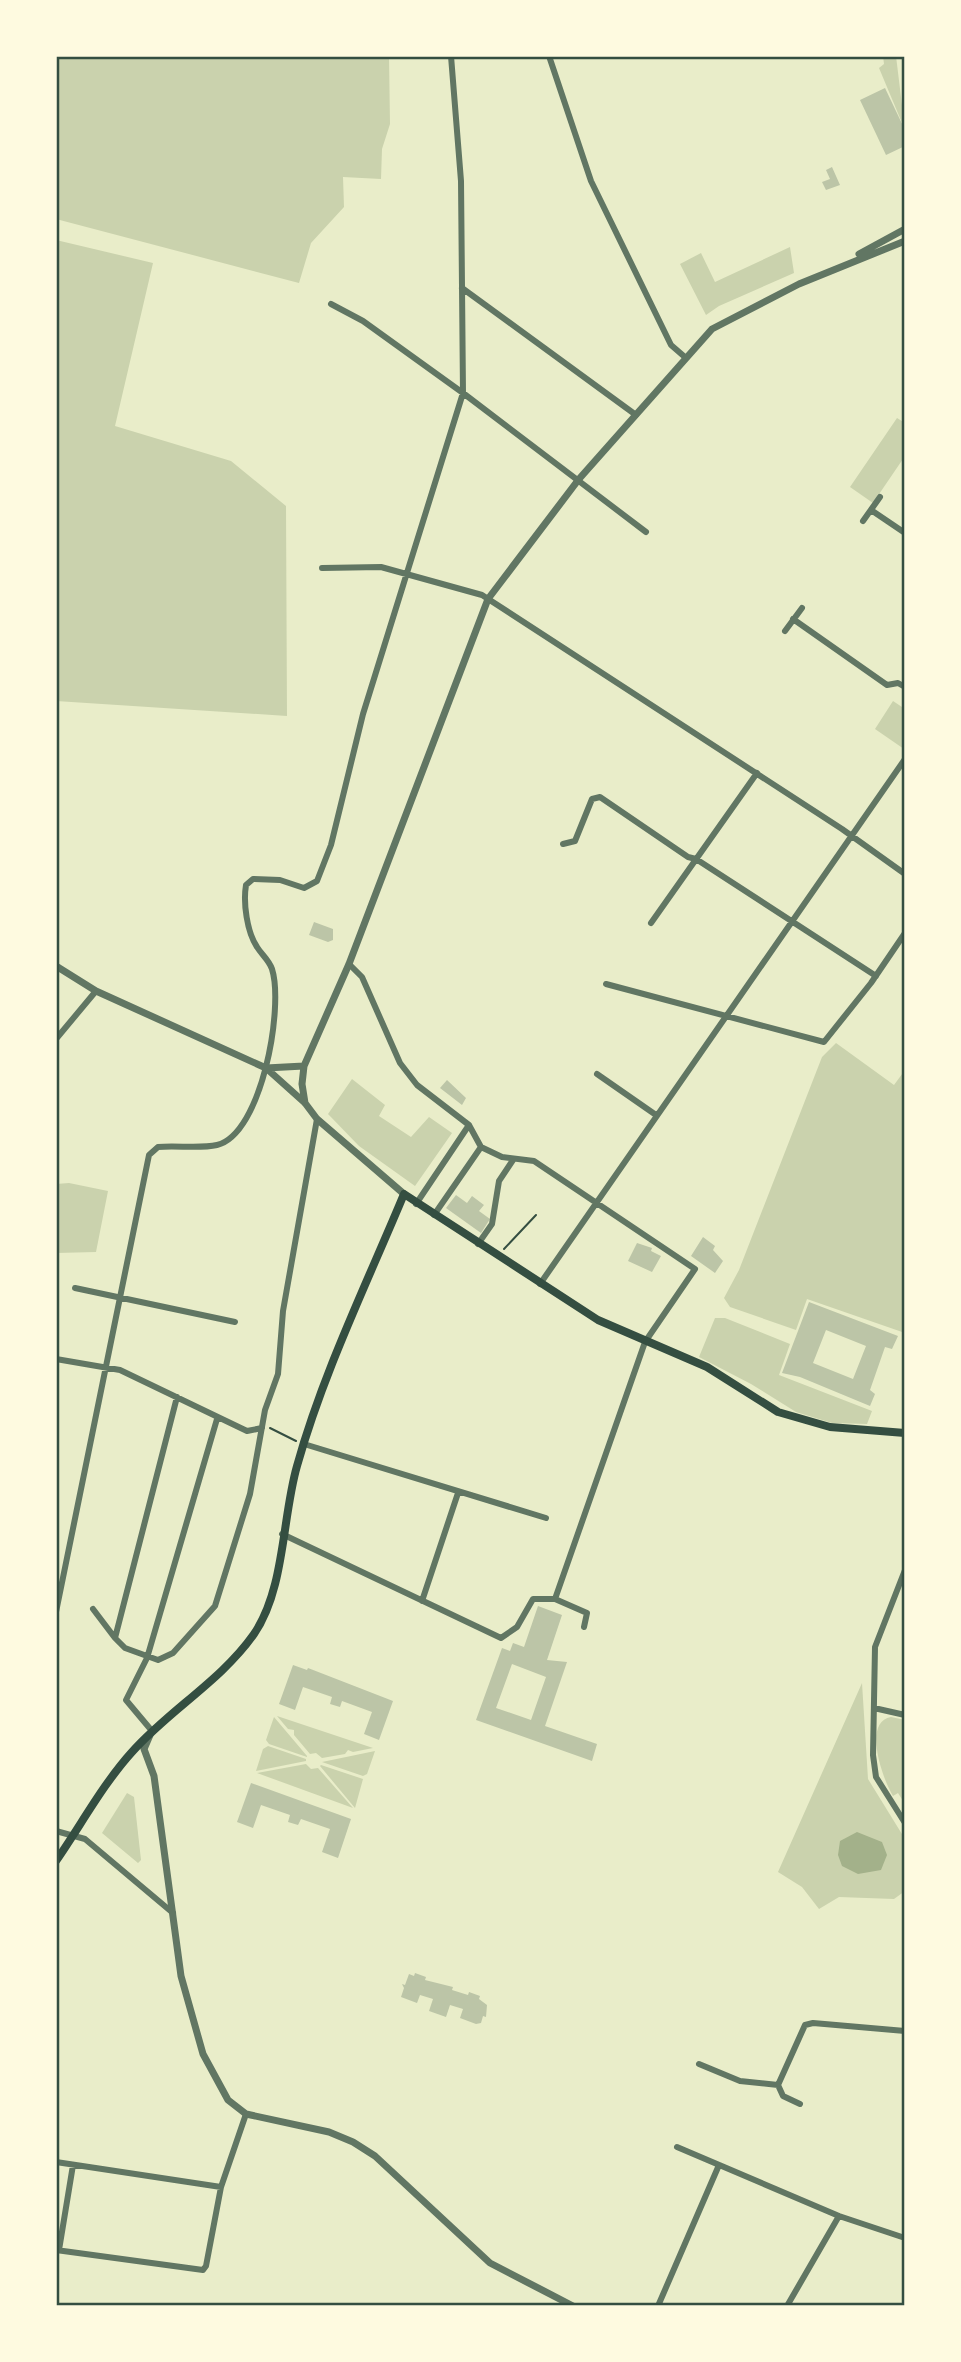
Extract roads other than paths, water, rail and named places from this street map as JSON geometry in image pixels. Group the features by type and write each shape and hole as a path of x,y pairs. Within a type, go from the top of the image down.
{"main road":[{"path":"56,1861 131,1753 152,1731 210,1682 254,1635 274,1587 282,1534 304,1444 404,1194 598,1320 707,1367 787,1416 840,1429 905,1433"}],"street":[{"path":"56,1612 118,1297 152,1150 158,1147 217,1144 230,1138 241,1127 253,1107 266,1068 275,989 268,960 256,946 244,899 246,885 253,879 280,880 304,888 317,881 331,845 363,714 463,393 461,181 451,56"},
{"path":"549,56 591,181 671,345 685,358"},
{"path":"305,1103 302,1084 304,1066 349,964 488,599 579,479 685,358 717,326 837,267 905,229"},
{"path":"837,267 905,241"},
{"path":"462,288 636,415"},
{"path":"331,304 363,321 463,393 646,532"},
{"path":"863,521 880,497"},
{"path":"871,510 905,533"},
{"path":"322,568 381,567 488,599 757,773 905,874"},
{"path":"785,631 802,608"},
{"path":"793,620 887,685 898,682 905,687"},
{"path":"540,1284 905,759"},
{"path":"651,923 757,773"},
{"path":"563,844 575,841 592,799 597,796 876,976"},
{"path":"606,984 824,1042 876,976 905,933"},
{"path":"349,964 362,977 400,1063 417,1085 468,1125 481,1147 513,1160 534,1161 695,1269 645,1342 555,1599"},
{"path":"56,966 96,991 266,1068 305,1103 317,1119 404,1194"},
{"path":"56,1039 96,991"},
{"path":"266,1068 304,1066"},
{"path":"597,1074 656,1115"},
{"path":"93,1608 118,1643 147,1658 158,1660 173,1653 215,1606 250,1494 265,1410 278,1374 283,1311 317,1119"},
{"path":"416,1204 468,1125"},
{"path":"434,1215 481,1147"},
{"path":"478,1244 492,1224 499,1181 513,1160"},
{"path":"75,1288 235,1322"},
{"path":"56,1359 105,1366 247,1431 262,1428"},
{"path":"116,1638 177,1397"},
{"path":"218,1419 147,1658 126,1700 152,1731 144,1749 154,1776 181,1976 203,2054 228,2100 246,2114 330,2132 353,2142 375,2156 490,2263 573,2306"},
{"path":"304,1444 546,1518"},
{"path":"422,1601 458,1493"},
{"path":"282,1534 500,1638 517,1627 533,1599 555,1599 587,1613 584,1627"},
{"path":"905,1570 903,1582 876,1647 873,1755 876,1777 905,1823"},
{"path":"874,1708 905,1715"},
{"path":"56,1830 85,1839 173,1913"},
{"path":"800,2104 783,2096 779,2085 805,2025 813,2023 905,2031"},
{"path":"699,2064 740,2081 779,2085"},
{"path":"73,2165 58,2250 203,2270 221,2187 246,2114"},
{"path":"677,2147 839,2216 905,2238"},
{"path":"56,2162 221,2187"},
{"path":"658,2306 719,2165"},
{"path":"786,2306 839,2216"}]}
